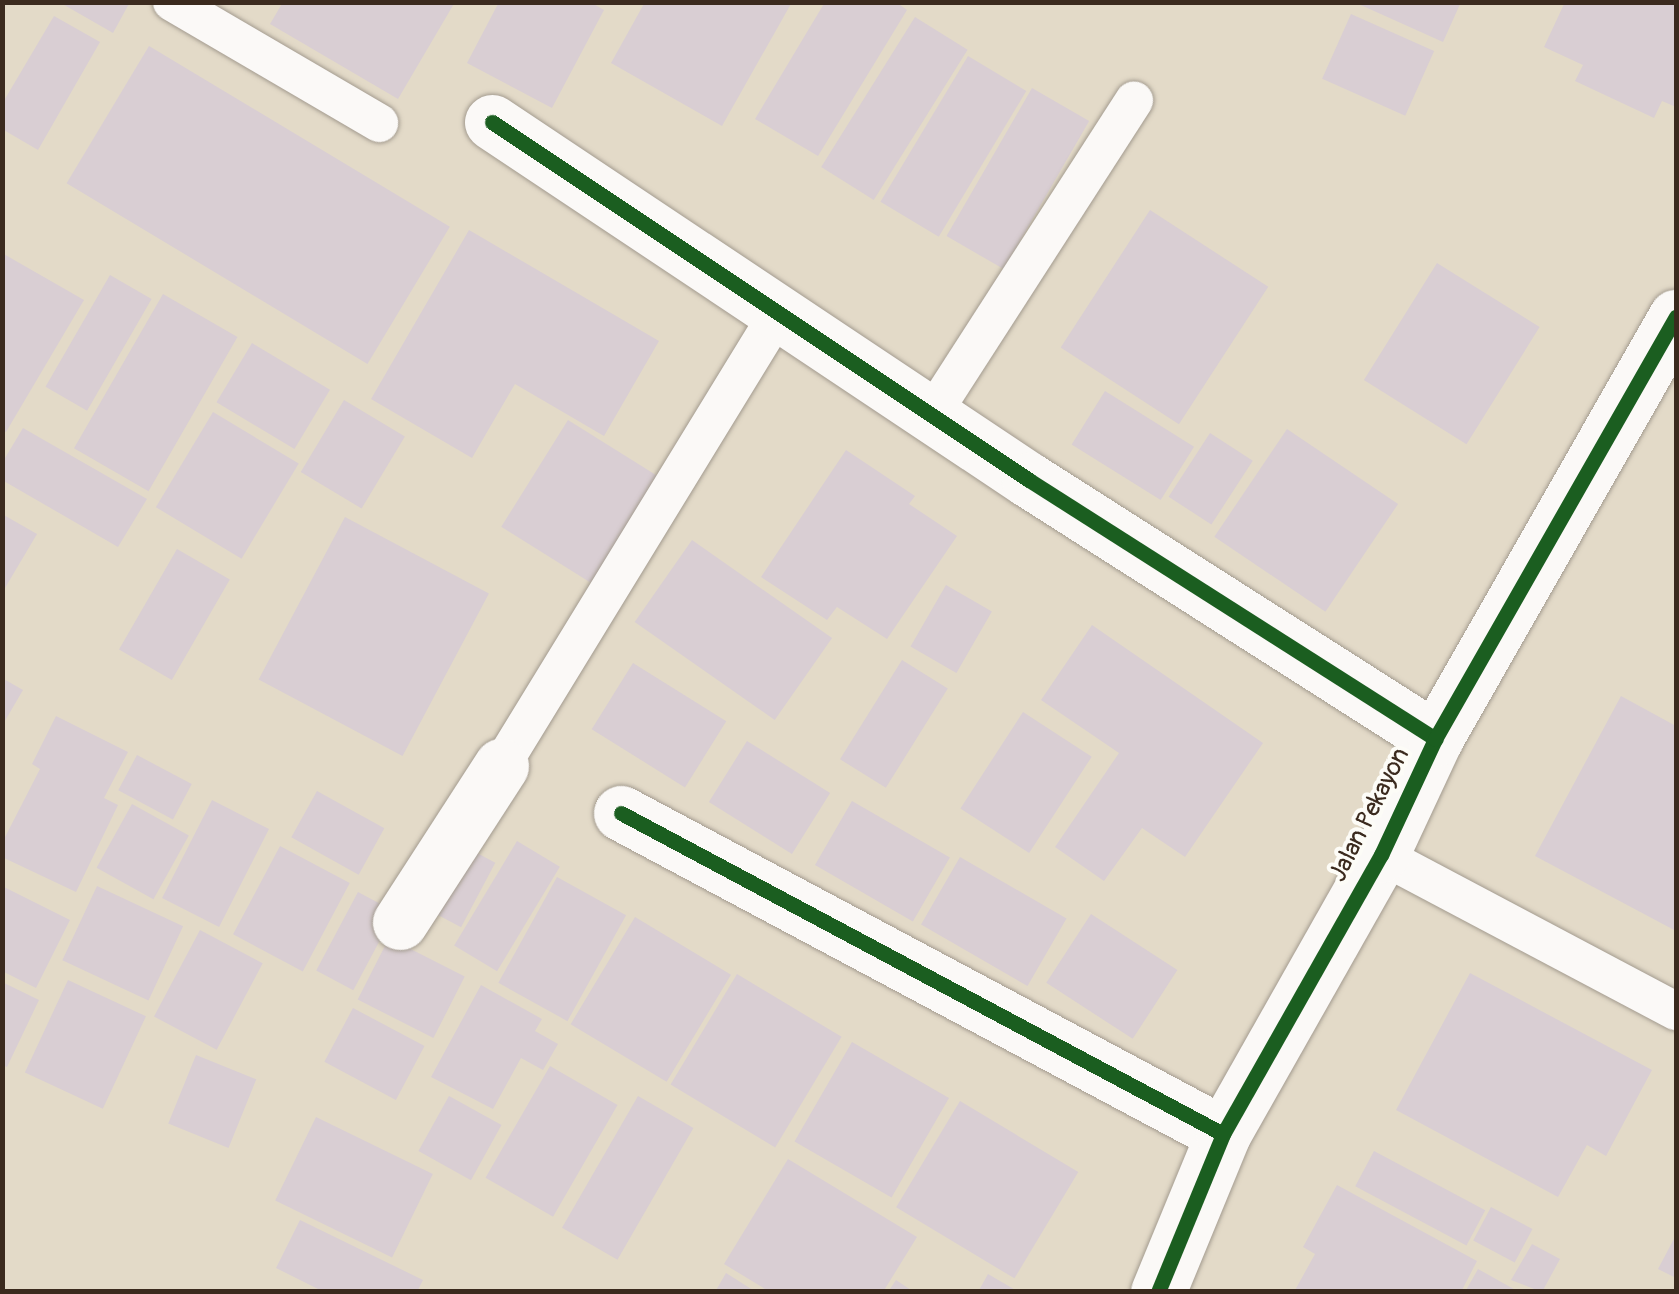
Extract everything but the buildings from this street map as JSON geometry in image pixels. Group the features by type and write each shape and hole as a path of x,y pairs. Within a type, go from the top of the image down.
{"street":[{"path":"492,122 932,414 1435,739"},
{"name":"Jalan Pekayon","path":"1158,1292 1223,1134 1380,855 1435,739 1676,317"},
{"path":"400,922 501,766"},
{"path":"621,813 1223,1134"}],"lane":[{"path":"172,2 379,123"},
{"path":"932,414 1134,100"},
{"path":"501,766 779,312"},
{"path":"1380,855 1676,1011"}],"cycle path":[{"path":"492,122 1029,480 1435,739"},
{"path":"1158,1292 1223,1134 1381,855 1435,739 1676,317"},
{"path":"621,813 1223,1134"}]}
